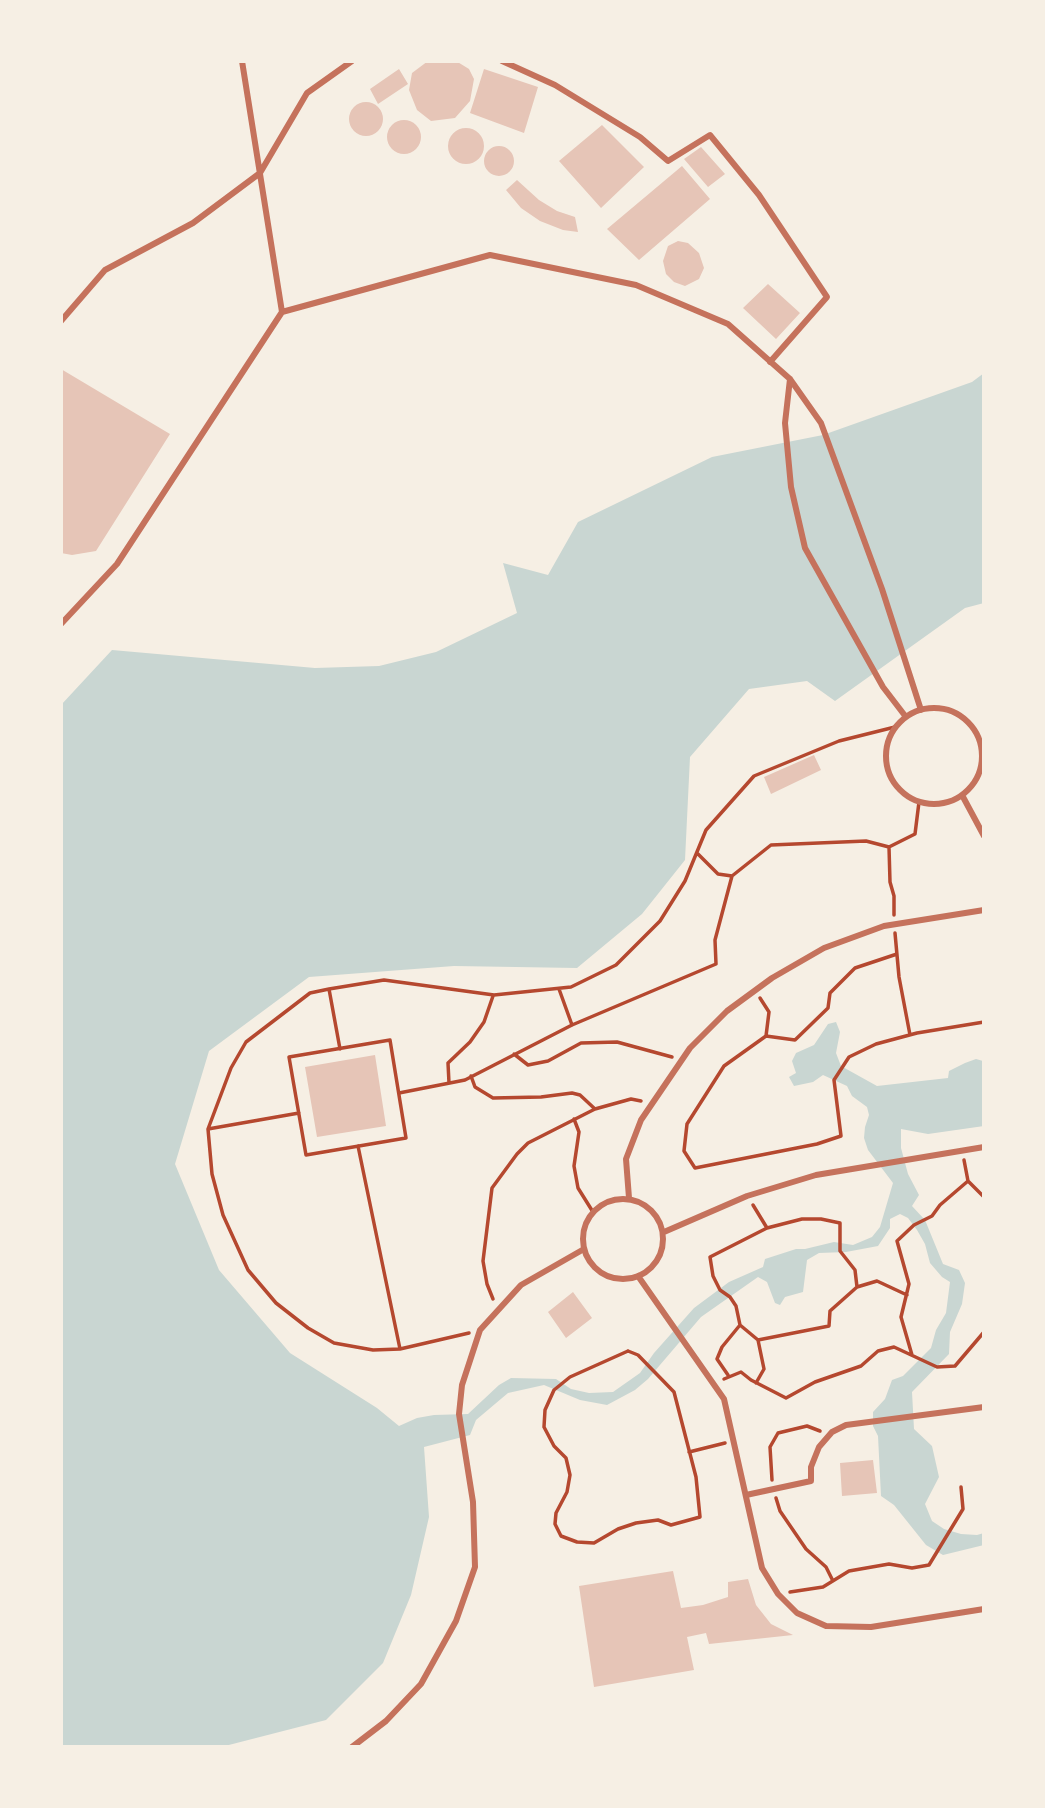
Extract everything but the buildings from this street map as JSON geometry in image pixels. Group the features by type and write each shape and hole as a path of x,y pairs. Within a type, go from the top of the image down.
{"street":[{"path":"242,61 282,312"},
{"path":"61,321 105,270 193,223 260,173 307,93 352,61"},
{"path":"502,61 555,85 640,136 668,161 710,135 759,195 827,298 770,362"},
{"path":"61,624 117,564 282,312 490,255 636,285 728,324 790,379 821,423 882,589 921,710"},
{"path":"790,379 785,423 791,487 805,548 883,687 906,717"},
{"path":"938,708 954,713 968,722 982,751 981,768 974,783 962,795 949,802 919,802 905,795 894,784 888,771 887,748 895,727 906,717 921,710 938,708"},
{"path":"962,795 984,836"},
{"path":"629,1199 626,1159 641,1120 690,1048 727,1011 824,948 884,926 984,910"},
{"path":"664,1233 747,1196 816,1175 984,1147"},
{"path":"615,1199 629,1199 641,1202 652,1210 660,1220 664,1233 659,1259 650,1270 625,1279 611,1277 599,1271 589,1261 584,1249 583,1235 586,1222 603,1203 615,1199"},
{"path":"352,1747 386,1721 421,1684 456,1620 474,1567 473,1502 459,1414 462,1385 480,1330 520,1285 584,1249"},
{"path":"638,1276 724,1399 762,1568 778,1594 797,1613 826,1626 871,1627 984,1609"},
{"path":"746,1495 811,1481 811,1467 819,1447 832,1432 846,1424 984,1407"}],"path":[{"path":"480,1330 400,1349 373,1350 334,1343 308,1328 276,1303 248,1270 223,1216 212,1174 208,1129 231,1068 246,1042 310,993 329,989 384,980 494,995 571,988 616,965 660,921 685,881 706,830 754,776 839,741 895,727"},
{"path":"399,1093 471,1076 572,1025 716,964 715,940 733,876 771,845 866,841 890,847 915,835 919,802"},
{"path":"890,847 890,881 894,896 897,954 910,1035"},
{"path":"697,853 718,874 733,876"},
{"path":"897,954 855,968 830,993 828,1008 795,1040 766,1037 724,1066 687,1124 684,1151 695,1168 817,1144 841,1136 834,1080 849,1057 876,1044 910,1035 984,1022"},
{"path":"329,989 340,1049"},
{"path":"559,989 572,1025"},
{"path":"756,990 769,1012 766,1037"},
{"path":"449,1083 448,1063 470,1042 484,1022 494,995"},
{"path":"390,1040 399,1093 406,1138 306,1155 289,1057 390,1040"},
{"path":"514,1054 528,1065 548,1061 581,1043 617,1042 682,1059"},
{"path":"471,1076 475,1087 494,1098 572,1093 580,1095 596,1109"},
{"path":"497,1311 487,1284 484,1261 492,1188 517,1154 528,1143 596,1109 631,1099 652,1104"},
{"path":"208,1129 299,1113"},
{"path":"575,1119 579,1132 574,1166 578,1188 593,1212"},
{"path":"358,1146 400,1349"},
{"path":"963,1151 968,1181 984,1196"},
{"path":"912,1354 901,1317 909,1284 897,1241 914,1225 932,1216 940,1205 968,1181"},
{"path":"747,1196 767,1228"},
{"path":"756,1383 764,1369 758,1340 740,1325 736,1306 730,1297 720,1290 713,1276 710,1257 767,1228 802,1219 821,1219 840,1223 840,1251 855,1270 857,1287"},
{"path":"758,1340 829,1326 830,1311 857,1287 877,1282 907,1294"},
{"path":"729,1375 717,1359 722,1347 740,1325"},
{"path":"715,1386 729,1375 741,1372 786,1398 814,1382 860,1366 878,1351 894,1347 937,1367 955,1366 984,1332"},
{"path":"628,1351 638,1355 674,1392 689,1452 696,1477 700,1517 671,1525 658,1520 636,1522 594,1543 577,1542 561,1536 555,1524 556,1513 567,1492 570,1475 566,1458 554,1446 544,1427 545,1410 554,1390 570,1377 628,1351"},
{"path":"689,1452 734,1441"},
{"path":"778,1594 823,1587 849,1571 890,1564 912,1568 929,1565 963,1509 961,1488"}],"shaded area":[{"path":"984,373 984,603 965,608 835,701 807,681 749,689 690,757 685,860 642,914 577,968 454,966 309,977 209,1051 175,1164 219,1270 290,1353 377,1408 399,1426 417,1418 434,1415 468,1414 499,1385 511,1378 556,1379 571,1389 589,1393 613,1392 640,1373 694,1308 729,1282 763,1267 765,1259 796,1249 834,1242 853,1245 872,1237 880,1227 893,1183 868,1150 864,1138 869,1115 867,1107 852,1096 847,1086 823,1075 813,1082 794,1086 789,1077 796,1073 792,1061 796,1053 814,1045 828,1024 836,1022 840,1032 836,1053 841,1066 877,1086 948,1078 949,1071 965,1063 976,1059 983,1061 984,1126 928,1134 901,1129 901,1148 908,1174 919,1195 912,1206 925,1220 943,1264 959,1270 965,1283 962,1304 950,1332 949,1354 912,1392 914,1429 932,1446 939,1477 925,1504 932,1521 944,1529 961,1534 984,1533 984,1545 943,1555 926,1545 894,1505 881,1496 878,1436 873,1426 873,1412 885,1399 892,1380 903,1376 931,1348 936,1330 946,1313 950,1282 930,1263 925,1244 917,1230 908,1218 900,1214 890,1219 890,1228 878,1246 846,1252 819,1253 807,1260 803,1292 785,1297 780,1305 775,1303 767,1282 758,1277 701,1317 648,1379 635,1390 607,1405 580,1400 544,1385 508,1393 476,1420 470,1435 424,1447 429,1517 411,1595 383,1663 326,1720 221,1747 61,1747 61,705 112,650 315,668 379,666 436,652 517,613 503,563 548,575 578,522 712,457 823,435 972,382"}]}
